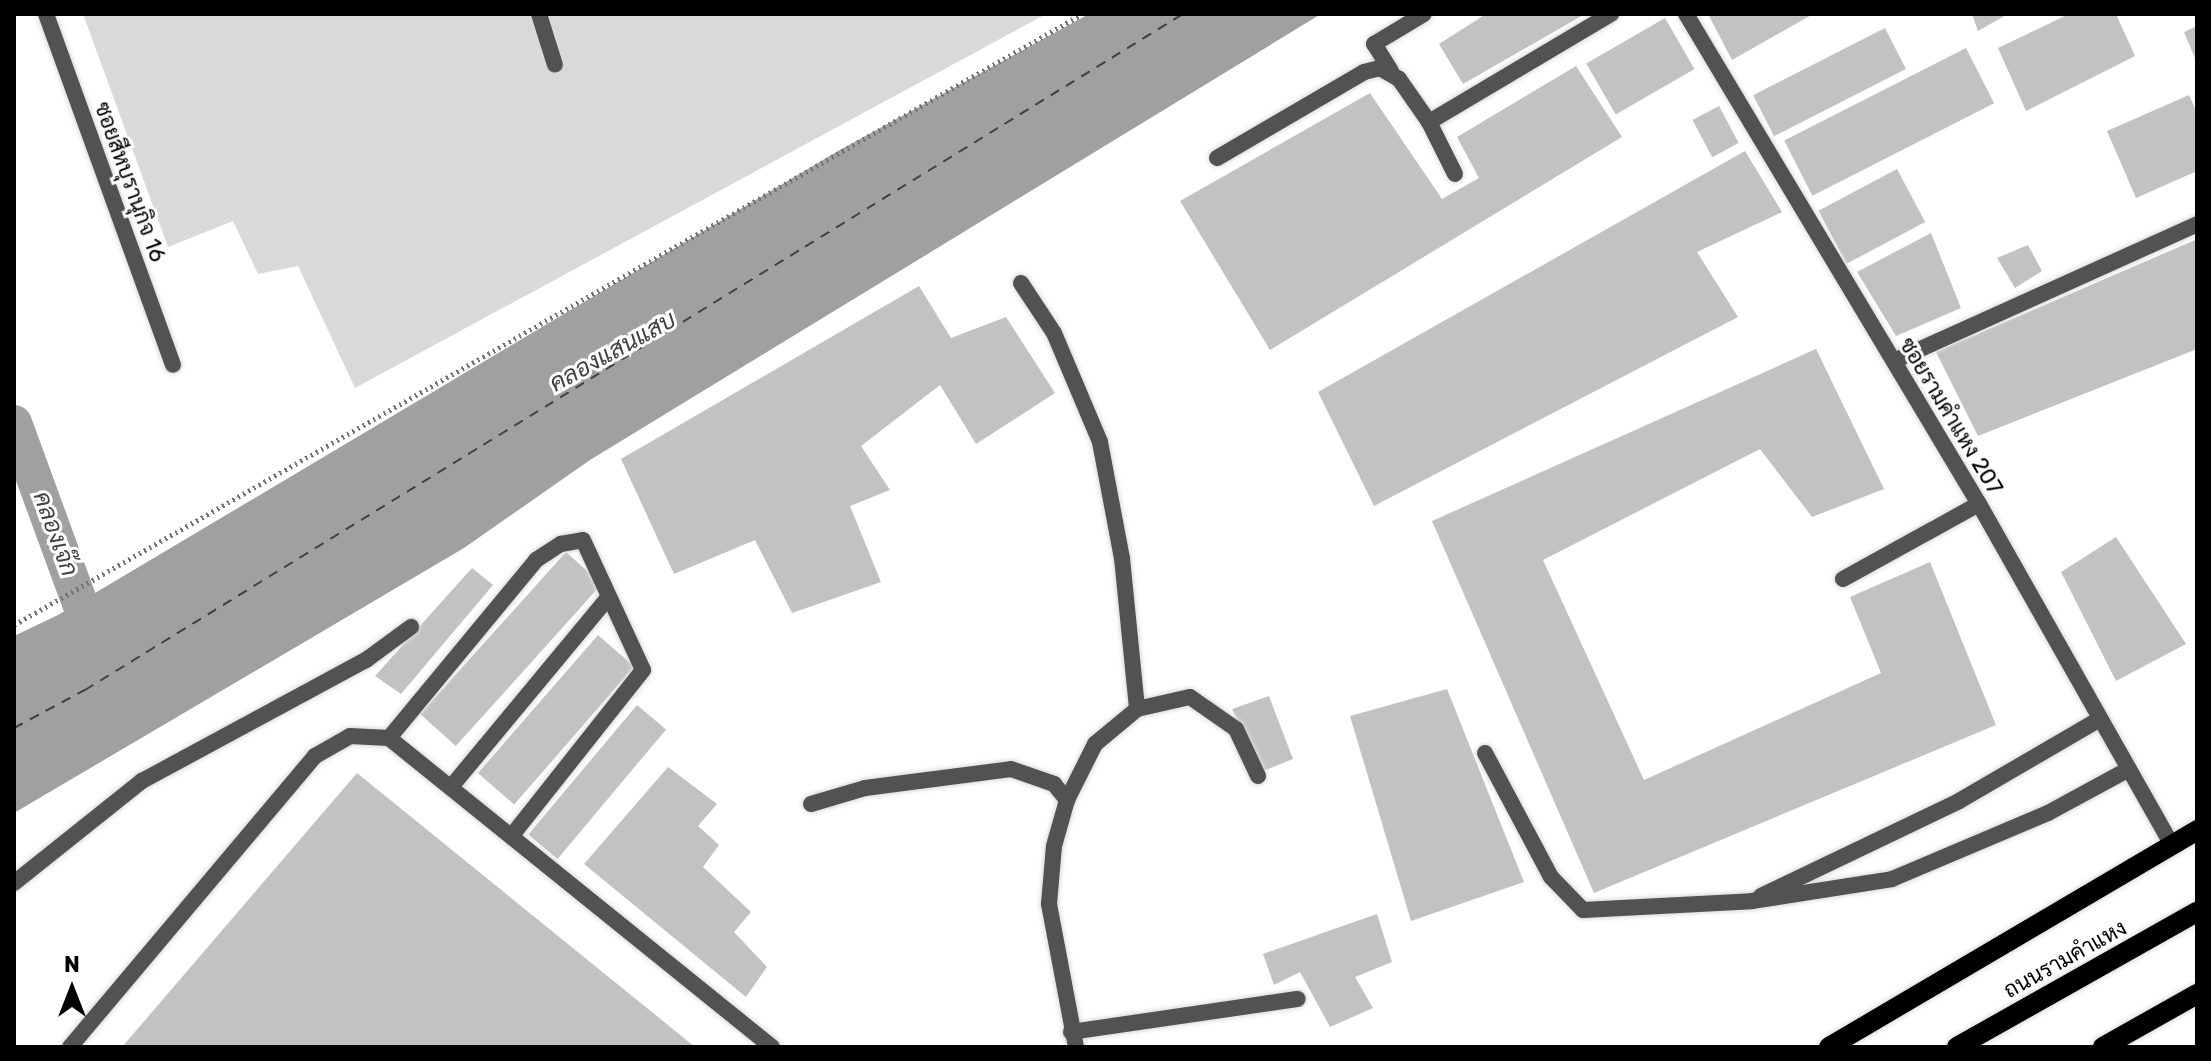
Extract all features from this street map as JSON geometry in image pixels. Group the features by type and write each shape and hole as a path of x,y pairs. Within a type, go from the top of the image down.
{"main road":[{"path":"1829,1047 2197,830"},
{"name":"ถนนรามคำแหง","path":"1957,1047 2197,912"},
{"path":"2103,1047 2197,994"}],"street":[{"name":"ซอยสีหบุรานุกิจ 16","path":"46,14 173,365"},
{"path":"539,14 555,65"},
{"path":"1424,14 1374,44 1429,122 1455,174"},
{"path":"1429,122 1611,14"},
{"name":"ซอยรามคำแหง 207","path":"1686,14 1853,301 1894,361 1979,504 2098,720 2172,845"},
{"path":"1217,158 1364,72 1391,71"},
{"path":"1894,361 2197,224"},
{"path":"1021,283 1054,333 1100,442 1122,558 1137,709"},
{"path":"1843,579 1979,504"},
{"path":"389,738 536,560 561,544 583,540 643,670 512,835"},
{"path":"451,787 609,597"},
{"path":"14,883 142,781 366,660 411,627"},
{"path":"1258,776 1236,729 1212,707 1190,697 1137,709 1095,744 1067,800 1054,846 1049,904 1073,1040 1298,999"},
{"path":"1752,901 1959,801 2098,720"},
{"path":"70,1047 315,756 350,736 389,738 772,1047"},
{"path":"1485,753 1551,877 1583,910 1752,901 1892,879 2048,813 2129,769"},
{"path":"811,804 865,788 1011,769 1054,784 1067,800"}],"path":[{"path":"14,625 1082,14"}],"shaded area":[{"path":"83,14 1046,14 355,388 298,266 258,274 233,221 168,247"}],"water":[{"name":"คลองแสนแสบ","path":"1089,14 1321,14 590,460 464,548 14,813 14,636 58,615 838,151"}],"building":[{"path":"1486,14 1585,14 1463,84 1439,44"},
{"path":"1708,14 1813,14 1732,60"},
{"path":"1972,14 2008,14 1978,31"},
{"path":"2069,14 2116,14 2135,56 2026,111 1998,48"},
{"path":"1665,18 1694,69 1616,115 1586,64"},
{"path":"2197,26 2197,63 2184,32"},
{"path":"1885,28 1906,69 1774,136 1753,95"},
{"path":"1966,48 1994,103 1812,196 1784,141"},
{"path":"1576,66 1622,137 1270,350 1180,201 1370,93 1442,199 1479,178 1457,137"},
{"path":"2189,95 2197,113 2197,171 2136,198 2107,131"},
{"path":"1719,106 1739,143 1712,157 1693,120"},
{"path":"1745,151 1782,212 1697,252 1738,317 1374,506 1318,392"},
{"path":"1897,169 1925,222 1847,264 1818,211"},
{"path":"1931,233 1961,308 1896,336 1857,272"},
{"path":"2195,240 2197,349 1978,436 1936,352"},
{"path":"2028,245 2042,271 2015,288 1997,258"},
{"path":"919,286 951,338 1006,317 1055,393 976,444 940,385 861,446 890,490 850,506 881,582 792,613 755,540 674,574 621,459"},
{"path":"1816,349 1884,489 1812,517 1760,449 1543,560 1644,780 1881,673 1850,597 1930,562 1996,725 1594,893 1432,521"},
{"path":"2116,537 2186,644 2116,681 2061,572"},
{"path":"566,552 602,584 456,746 420,714"},
{"path":"472,568 493,585 401,694 375,676"},
{"path":"598,635 634,666 514,805 478,773"},
{"path":"1447,689 1524,882 1411,921 1350,716"},
{"path":"1269,696 1293,759 1263,771 1232,709"},
{"path":"637,705 666,729 557,859 528,834"},
{"path":"668,767 717,804 698,826 719,845 703,867 751,912 734,932 767,967 746,997 584,864"},
{"path":"357,773 695,1047 122,1047"},
{"path":"1377,914 1392,962 1355,977 1373,1008 1330,1027 1300,972 1274,985 1263,954"}],"waterway":[{"name":"คลองเจ๊ก","path":"14,423 95,644"}],"ferry route":[{"path":"14,728 85,690 1183,14"}]}
